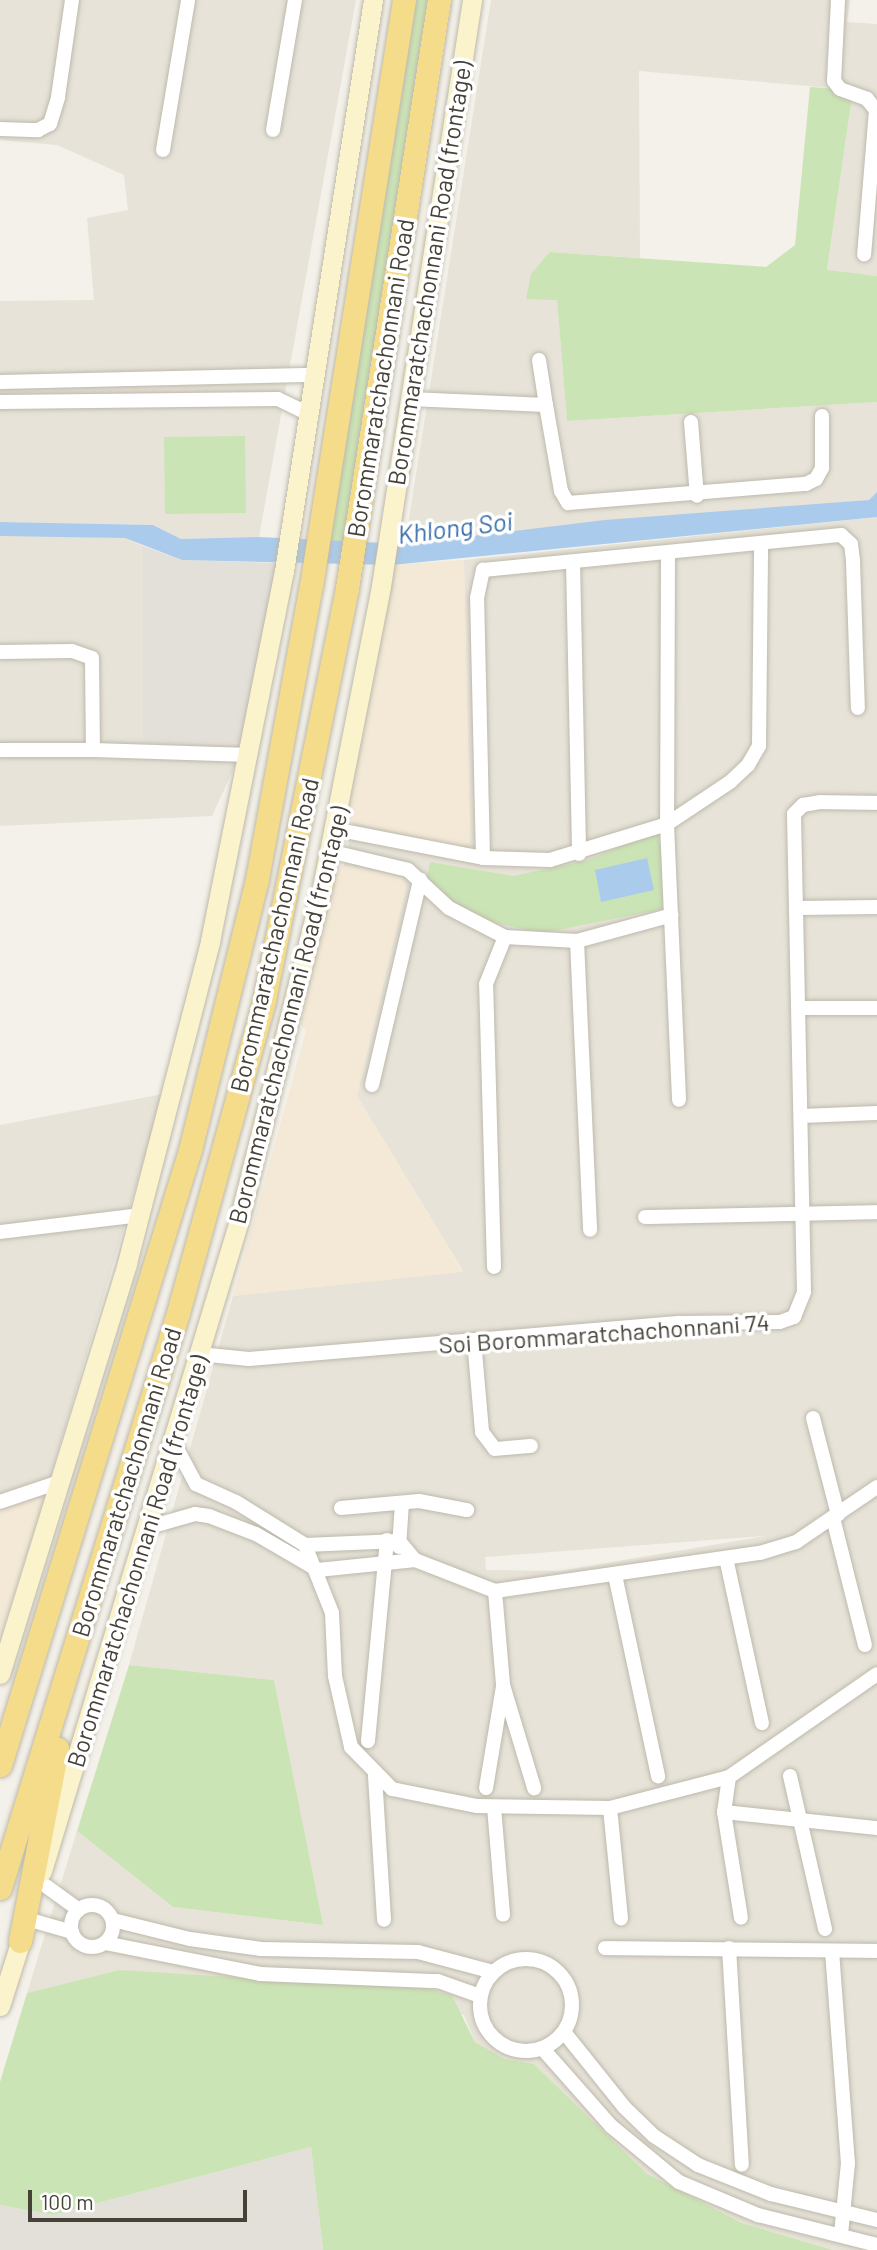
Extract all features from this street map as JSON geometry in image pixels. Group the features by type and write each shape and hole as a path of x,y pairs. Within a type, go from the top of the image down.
{"highway":[{"name":"Borommaratchachonnani Road","path":"0,1765 190,1150 257,879 311,586 404,0"},
{"name":"Borommaratchachonnani Road","path":"0,1888 178,1313 264,1000 347,588 439,0"},
{"path":"20,1941 81,1629"},
{"path":"0,1742 30,1665"}],"main road":[{"path":"0,1674 140,1215 180,1070 250,755 284,571 373,0"},
{"name":"Borommaratchachonnani Road (frontage)","path":"0,2006 200,1354 261,1139 329,851 381,586 472,0"}],"street":[{"path":"0,129 38,130 50,124 58,97 72,0"},
{"path":"163,150 188,0"},
{"path":"273,130 295,0"},
{"path":"838,0 834,81 840,89 867,99 876,110 864,255"},
{"path":"539,360 561,491 568,503 697,496 806,484 816,479 822,468 821,415"},
{"path":"0,382 279,378 315,375"},
{"path":"278,399 279,378"},
{"path":"124,380 125,400"},
{"path":"16,382 16,402"},
{"path":"0,402 278,399 309,414"},
{"path":"410,399 546,405"},
{"path":"691,422 697,496"},
{"path":"482,858 478,581 483,570 761,545 827,534 841,535 851,544 858,708"},
{"path":"334,829 482,858 524,862 579,854 667,824 730,782 748,765 759,746 761,545"},
{"path":"668,553 667,824 679,1100"},
{"path":"573,562 579,854"},
{"path":"0,652 72,651 92,658 93,750"},
{"path":"0,750 250,755"},
{"name":"Soi Borommaratchachonnani 74","path":"200,1354 249,1359 680,1323 780,1322 794,1317 804,1292 800,1216 798,908 794,814 803,805 820,802 877,803"},
{"path":"408,870 414,845"},
{"path":"329,851 408,870 449,908 505,937 577,941 673,915"},
{"path":"372,1085 420,880"},
{"path":"798,908 877,907"},
{"path":"494,1267 486,984 505,937"},
{"path":"577,941 590,1230"},
{"path":"799,1008 877,1008"},
{"path":"801,1116 877,1113"},
{"path":"645,1217 800,1216 877,1212"},
{"path":"0,1233 140,1215"},
{"path":"474,1340 482,1432 495,1449 531,1446"},
{"path":"813,1418 865,1645"},
{"path":"173,1441 197,1484 236,1502 305,1545 318,1570 332,1613 335,1676 351,1747 375,1776 392,1789 422,1798 494,1807 610,1808 729,1777 877,1674"},
{"path":"0,1502 59,1482"},
{"path":"305,1545 393,1541 415,1560 495,1591 726,1558 796,1542 877,1487"},
{"path":"229,1522 236,1502"},
{"path":"341,1508 436,1502 467,1510"},
{"path":"368,1741 393,1564 393,1541 402,1503"},
{"path":"146,1528 195,1514 229,1522 318,1570 415,1560"},
{"path":"726,1558 762,1723"},
{"path":"615,1575 658,1776"},
{"path":"495,1591 503,1685 534,1788"},
{"path":"486,1788 503,1685"},
{"path":"375,1776 384,1920"},
{"path":"790,1776 825,1929"},
{"path":"729,1777 724,1812 741,1918"},
{"path":"494,1807 503,1915"},
{"path":"610,1808 621,1918"},
{"path":"724,1812 877,1828"},
{"path":"39,1881 79,1910 102,1907 113,1920 114,1928 105,1944"},
{"path":"72,1932 79,1910"},
{"path":"27,1919 72,1932 89,1947 105,1944 260,1974 438,1981 480,1996"},
{"path":"113,1920 190,1939 261,1949 418,1952 493,1972"},
{"path":"605,1948 877,1951"},
{"path":"729,1948 742,2165"},
{"path":"832,1951 848,2163 841,2234"},
{"path":"529,1958 555,1970 571,1994 572,2014 564,2032 542,2049 523,2052 504,2046 489,2033 481,2015 480,1996 493,1972 510,1961 529,1958"},
{"path":"564,2032 624,2107 654,2136 687,2158 771,2193 877,2220"},
{"path":"542,2049 611,2126 678,2182 758,2215 877,2245"},
{"path":"822,2230 827,2207"}],"shaded area":[{"path":"0,0 356,0 259,537 181,539 153,525 0,522 0,301 94,300 87,218 128,210 124,175 57,145 0,140"},
{"path":"491,0 850,0 847,22 877,24 877,276 827,271 853,90 639,71 640,258 550,252 526,298 557,299 567,421 877,402 877,492 869,500 405,544"},
{"path":"877,517 877,2250 833,2250 742,2223 646,2174 534,2064 505,2059 475,2042 464,2015 119,1970 27,1993 77,1831 173,1907 322,1925 274,1680 129,1665 233,1296 463,1271 357,1096 406,887 402,877 344,866 353,822 460,847 470,842 464,560","holes":["765,1536 560,1571 486,1570 485,1557"]},
{"path":"0,536 125,538 143,546 143,742 246,742 212,816 0,826"},
{"path":"143,546 182,560 277,563 246,742 143,743"},
{"path":"464,560 470,842 460,847 343,820 392,565"},
{"path":"333,864 402,877 406,887 357,1096 463,1272 233,1296 306,1031 300,1023"},
{"path":"163,1094 45,1496 0,1508 0,1125"},
{"path":"45,1496 0,1637 0,1508"},
{"path":"311,2147 323,2250 0,2250 0,2205 52,2215"}],"green space":[{"path":"412,0 430,0 348,542 327,541"},
{"path":"810,87 853,90 827,270 877,276 877,402 567,421 557,300 526,299 531,274 550,252 766,267 795,245"},
{"path":"245,436 246,513 165,514 164,437"},
{"path":"658,832 666,887 663,909 543,933 487,921 425,886 430,862 513,876 585,861"},
{"path":"129,1665 274,1680 323,1925 173,1907 77,1831"},
{"path":"119,1970 429,1989 452,1996 475,2042 505,2059 534,2064 647,2174 742,2223 833,2250 323,2250 311,2147 52,2215 0,2205 0,2082 27,1993"}],"water":[{"path":"877,492 877,517 392,565 182,560 125,538 0,536 0,522 153,525 181,539 259,537 405,544 605,520 869,500"},
{"path":"647,858 654,890 601,902 595,870"}],"water label":[{"name":"Khlong Soi","path":"455,527"}]}
